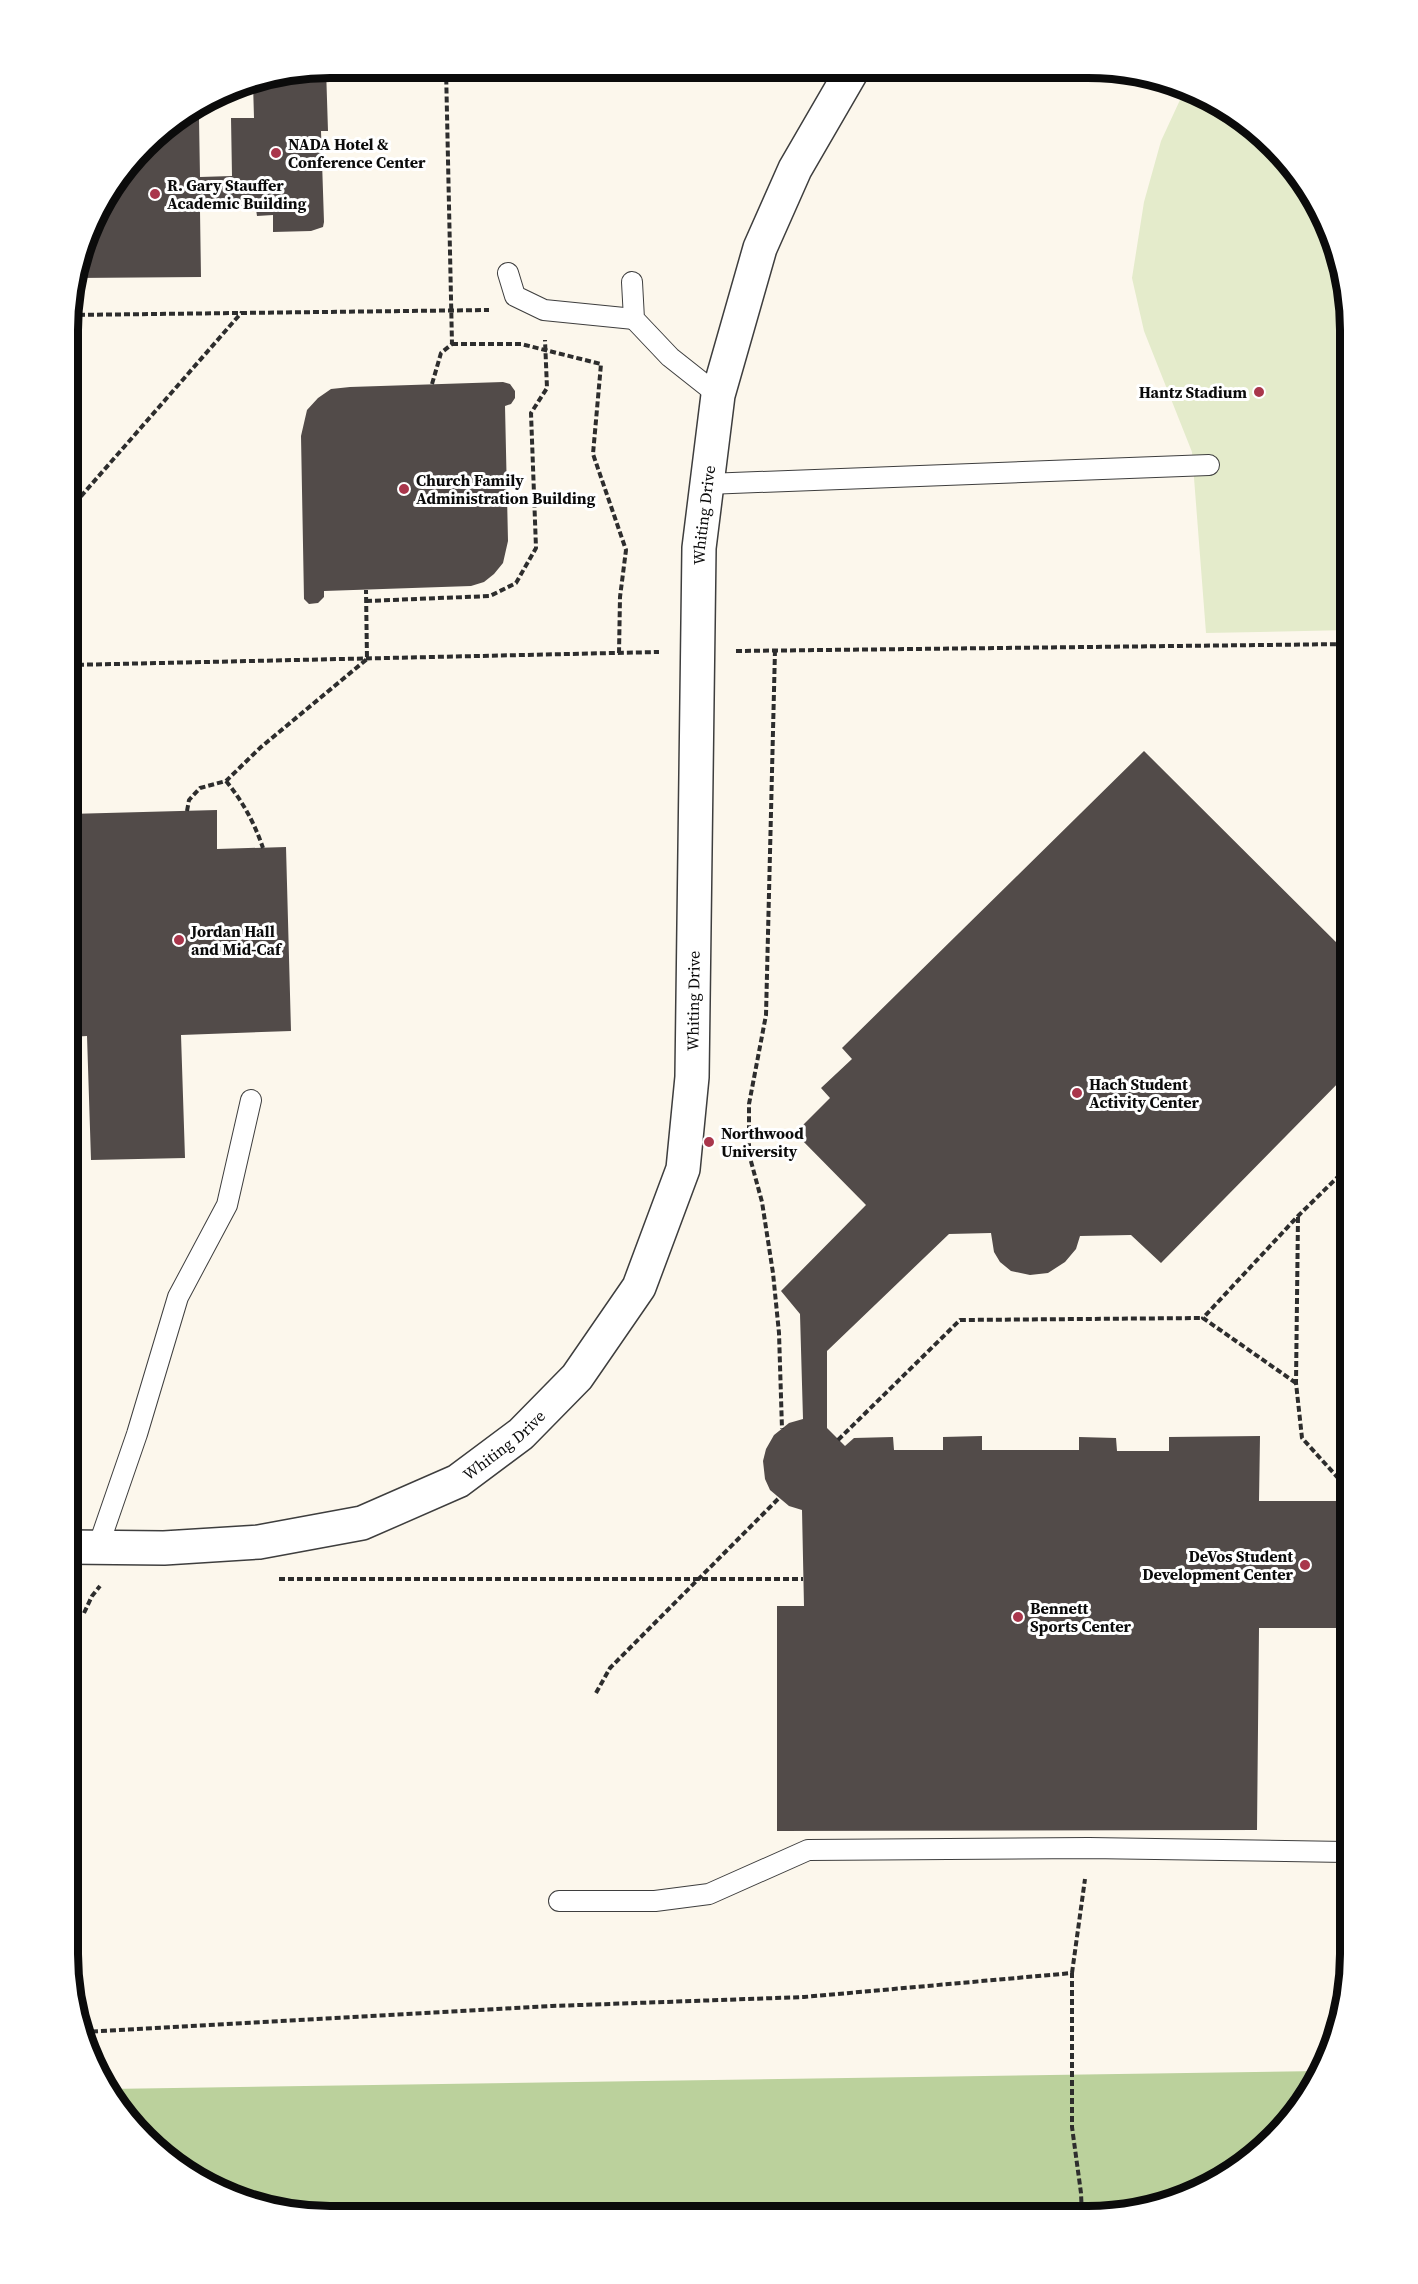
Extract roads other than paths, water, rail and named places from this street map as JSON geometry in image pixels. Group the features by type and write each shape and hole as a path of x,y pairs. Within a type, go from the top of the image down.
{"street":[{"name":"Whiting Drive","path":"83,1547 164,1548 271,1540 362,1523 458,1481 521,1434 577,1377 639,1287 683,1169 692,1077 699,549 718,395 760,248 795,169 848,78"}],"lane":[{"path":"508,273 515,296 544,310 634,320 670,357 718,395"},
{"path":"632,282 634,320"},
{"path":"707,484 1209,465"},
{"path":"83,1547 137,1434 178,1297 227,1205 251,1100"},
{"path":"559,1901 655,1901 709,1894 808,1850 1089,1848 1340,1852"}],"place":[{"name":"NADA Hotel & Conference Center","path":"276,153"},
{"name":"R. Gary Stauffer Academic Building","path":"155,194"},
{"name":"Hantz Stadium","path":"1259,392"},
{"name":"Church Family Administration Building","path":"404,489"},
{"name":"Jordan Hall and Mid-Caf","path":"179,940"},
{"name":"Hach Student Activity Center","path":"1077,1093"},
{"name":"Northwood University","path":"709,1142"},
{"name":"DeVos Student Development Center","path":"1305,1565"},
{"name":"Bennett Sports Center","path":"1018,1617"}]}
